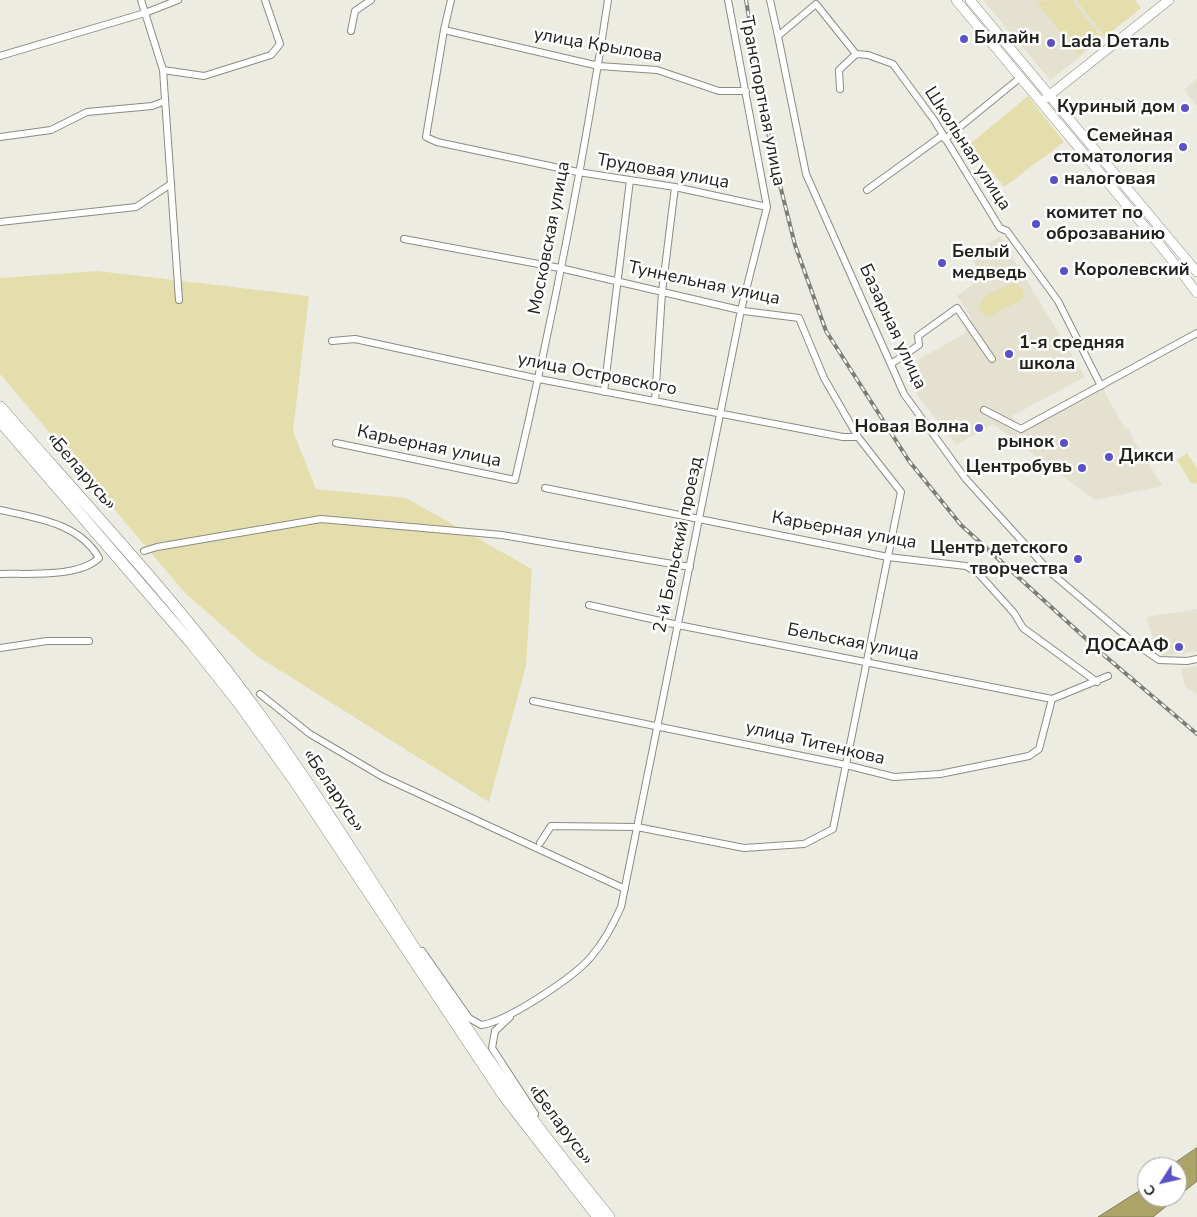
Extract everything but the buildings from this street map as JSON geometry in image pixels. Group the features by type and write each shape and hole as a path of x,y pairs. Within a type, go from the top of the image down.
{"highway":[{"name":"«Беларусь»","path":"0,407 138,564 240,688 305,779 382,894 463,1023 564,1162 609,1217"},
{"name":"«Беларусь»","path":"0,421 186,636 238,702 296,783 504,1096 598,1217"}],"main road":[{"path":"956,0 1197,293"},
{"path":"970,0 1197,272"},
{"path":"1041,102 1169,0"}],"street":[{"path":"141,0 163,70 179,300"},
{"path":"0,56 145,13 178,0"},
{"path":"163,70 204,76 271,55 280,44 265,0"},
{"path":"351,30 355,11 371,0"},
{"name":"Трудовая улица","path":"451,0 444,30 426,137 437,142 578,172 675,187 767,207"},
{"name":"Московская улица","path":"515,480 539,380 598,66 608,0"},
{"name":"Транспортная улица","path":"728,0 767,207"},
{"name":"Базарная улица","path":"770,0 806,174 904,394 965,478 1050,572 1134,643 1159,660 1187,661 1197,659"},
{"path":"778,36 816,4 856,54 839,70 840,89"},
{"name":"улица Крылова","path":"444,30 598,66 657,70 719,91 746,91"},
{"name":"Школьная улица","path":"856,54 868,55 893,64 944,137 1000,228 1008,231 1058,301 1101,386"},
{"path":"867,190 944,137 1021,77"},
{"path":"0,136 50,130 87,112 152,106 165,101"},
{"path":"604,392 630,180"},
{"path":"0,222 136,207 171,184"},
{"path":"655,401 662,292 675,187"},
{"name":"2-й Бельский проезд","path":"521,1008 572,974 590,959 613,925 621,907 741,310 767,207"},
{"name":"Туннельная улица","path":"404,239 560,268 741,310 799,318 824,378 858,437 901,492 888,557"},
{"path":"891,364 919,345 918,336 957,308 992,358"},
{"path":"984,410 1021,429 1197,333"},
{"name":"улица Островского","path":"332,341 355,339 539,380 843,436 858,437"},
{"name":"Карьерная улица","path":"336,443 515,480"},
{"name":"Карьерная улица","path":"544,488 888,557 966,566 979,574 1014,613 1023,628 1096,682"},
{"path":"0,510 49,520 76,534 92,546 99,558 92,565 74,571 0,574"},
{"path":"144,552 157,547 321,519 502,535 690,567"},
{"path":"540,843 552,826 637,827 744,848 804,844 833,829 888,557"},
{"name":"Бельская улица","path":"589,605 678,625 1052,698"},
{"path":"0,648 47,641 89,641"},
{"path":"1052,698 1108,676"},
{"path":"260,694 310,734 382,777 625,889"},
{"name":"улица Титенкова","path":"533,701 846,764 894,777 940,774 1029,756 1039,749 1052,698"},
{"path":"382,894 473,1022 481,1025 489,1024 521,1008"},
{"path":"521,1008 495,1031 492,1048 564,1162"}],"shaded area":[{"path":"983,0 1076,0 1105,37 1050,80"},
{"path":"1071,0 1101,37 1078,55 1036,1"},
{"path":"1076,0 1135,0 1141,8 1105,37"},
{"path":"1197,78 1197,106 1184,90"},
{"path":"1028,96 1064,142 1004,187 970,144"},
{"path":"1000,236 1085,377 1012,416 1021,429 1101,386 1124,427 1129,429 1136,445 1163,486 1095,500 993,424 956,445 915,392 905,367 964,334 972,319 957,296 982,277 970,255"},
{"path":"98,271 309,296 293,431 316,489 406,498 532,569 526,666 489,802 257,656 185,593 0,374 0,278"},
{"path":"1012,283 1017,284 1023,290 1023,297 1019,301 992,315 986,316 979,311 980,305 986,297"},
{"path":"1187,453 1197,468 1197,484 1191,483 1177,460"},
{"path":"1197,609 1197,651 1163,656 1157,649 1146,617"},
{"path":"1197,666 1197,694 1185,687 1181,669"},
{"path":"1197,1148 1197,1181 1187,1189 1187,1157 1184,1157"},
{"path":"1137,1192 1137,1207 1165,1207 1153,1217 1098,1217"}],"railway":[{"path":"746,0 771,149 795,245 826,331 909,461 961,525 1105,656 1197,734"}],"place":[{"name":"Билайн","path":"964,39"},
{"name":"Lada Dеталь","path":"1051,43"},
{"name":"Куриный дом","path":"1185,108"},
{"name":"Семейная стоматология","path":"1183,147"},
{"name":"налоговая","path":"1054,180"},
{"name":"комитет по оброзаванию","path":"1036,224"},
{"name":"Белый медведь","path":"942,263"},
{"name":"Королевский","path":"1064,271"},
{"name":"1-я средняя школа","path":"1009,354"},
{"name":"Новая Волна","path":"979,428"},
{"name":"рынок","path":"1064,443"},
{"name":"Дикси","path":"1109,457"},
{"name":"Центробувь","path":"1082,468"},
{"name":"Центр детского творчества","path":"1078,559"},
{"name":"ДОСААФ","path":"1179,647"}]}
